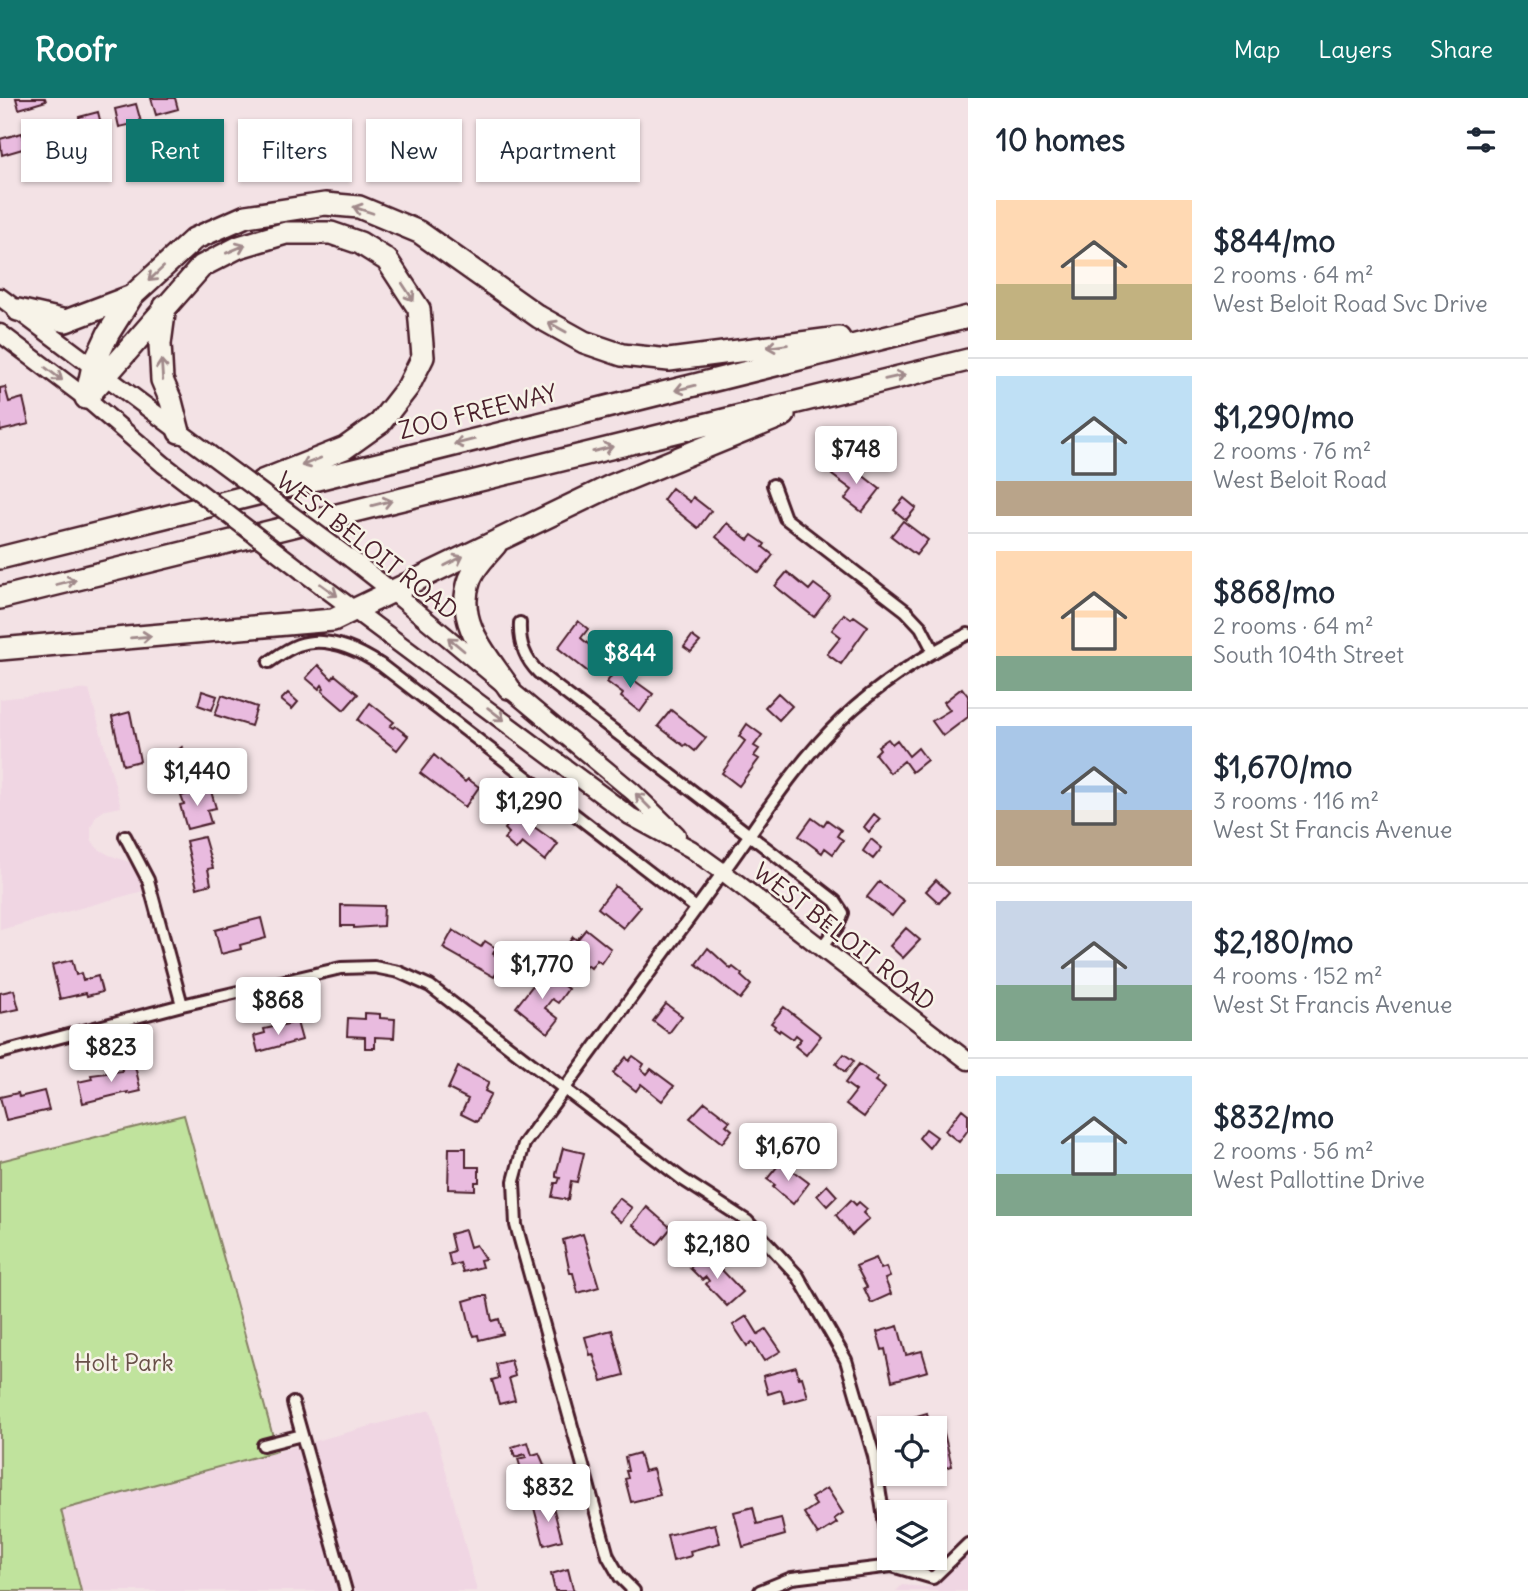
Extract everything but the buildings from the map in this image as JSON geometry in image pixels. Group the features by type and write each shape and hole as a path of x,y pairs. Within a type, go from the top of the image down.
{"highway":[{"path":"86,398 99,371 108,334 132,296 194,239 246,216 325,204 359,207 419,232 539,317 584,342 622,355 669,360 942,324"},
{"path":"99,371 202,266 239,247 286,233 331,233 360,243 387,260 419,309 423,357 408,387 380,423 345,448 185,512"},
{"path":"18,310 66,321 132,296"},
{"path":"165,306 160,344 162,380 179,432"},
{"name":"ZOO FREEWAY","path":"0,558 968,317"},
{"path":"0,598 968,360"},
{"path":"0,649 333,620 611,486 854,386"},
{"path":"500,538 470,578 466,610 469,628 509,688"}],"main road":[{"name":"WEST BELOIT ROAD","path":"0,297 393,592 634,792 691,849"},
{"name":"WEST BELOIT ROAD","path":"0,333 86,398 164,465 302,571 630,816 691,849 723,872 968,1061"}],"street":[{"path":"773,485 785,518 906,611 934,652"},
{"path":"520,623 519,635 523,650 529,663 539,673 835,901 843,913 838,926 821,947"},
{"path":"634,1591 620,1577 608,1556 516,1226 514,1181 524,1144 748,835 812,752 841,720 888,681 968,634"},
{"path":"270,663 289,649 308,643 330,643 362,653 381,664 696,908"},
{"path":"125,836 148,880 183,1005"},
{"path":"0,1053 183,1005 341,968 374,967 399,972 430,986 682,1179 747,1221 798,1276 846,1360 874,1456 881,1500"},
{"path":"293,1403 346,1591"},
{"path":"263,1446 302,1435"},
{"path":"947,1564 968,1544"},
{"path":"760,1591 792,1578 877,1564"},
{"path":"912,1570 933,1578 941,1570"}],"shaded area":[{"path":"89,689 121,807 105,810 96,816 91,827 91,839 97,848 129,862 136,870 143,891 0,930 0,699"},
{"path":"430,1410 477,1591 81,1591 60,1510"},
{"path":"968,1554 968,1591 896,1591 902,1585 934,1585"}],"green space":[{"name":"Holt Park","path":"184,1115 277,1451 61,1510 81,1591 0,1591 0,1161"}]}
